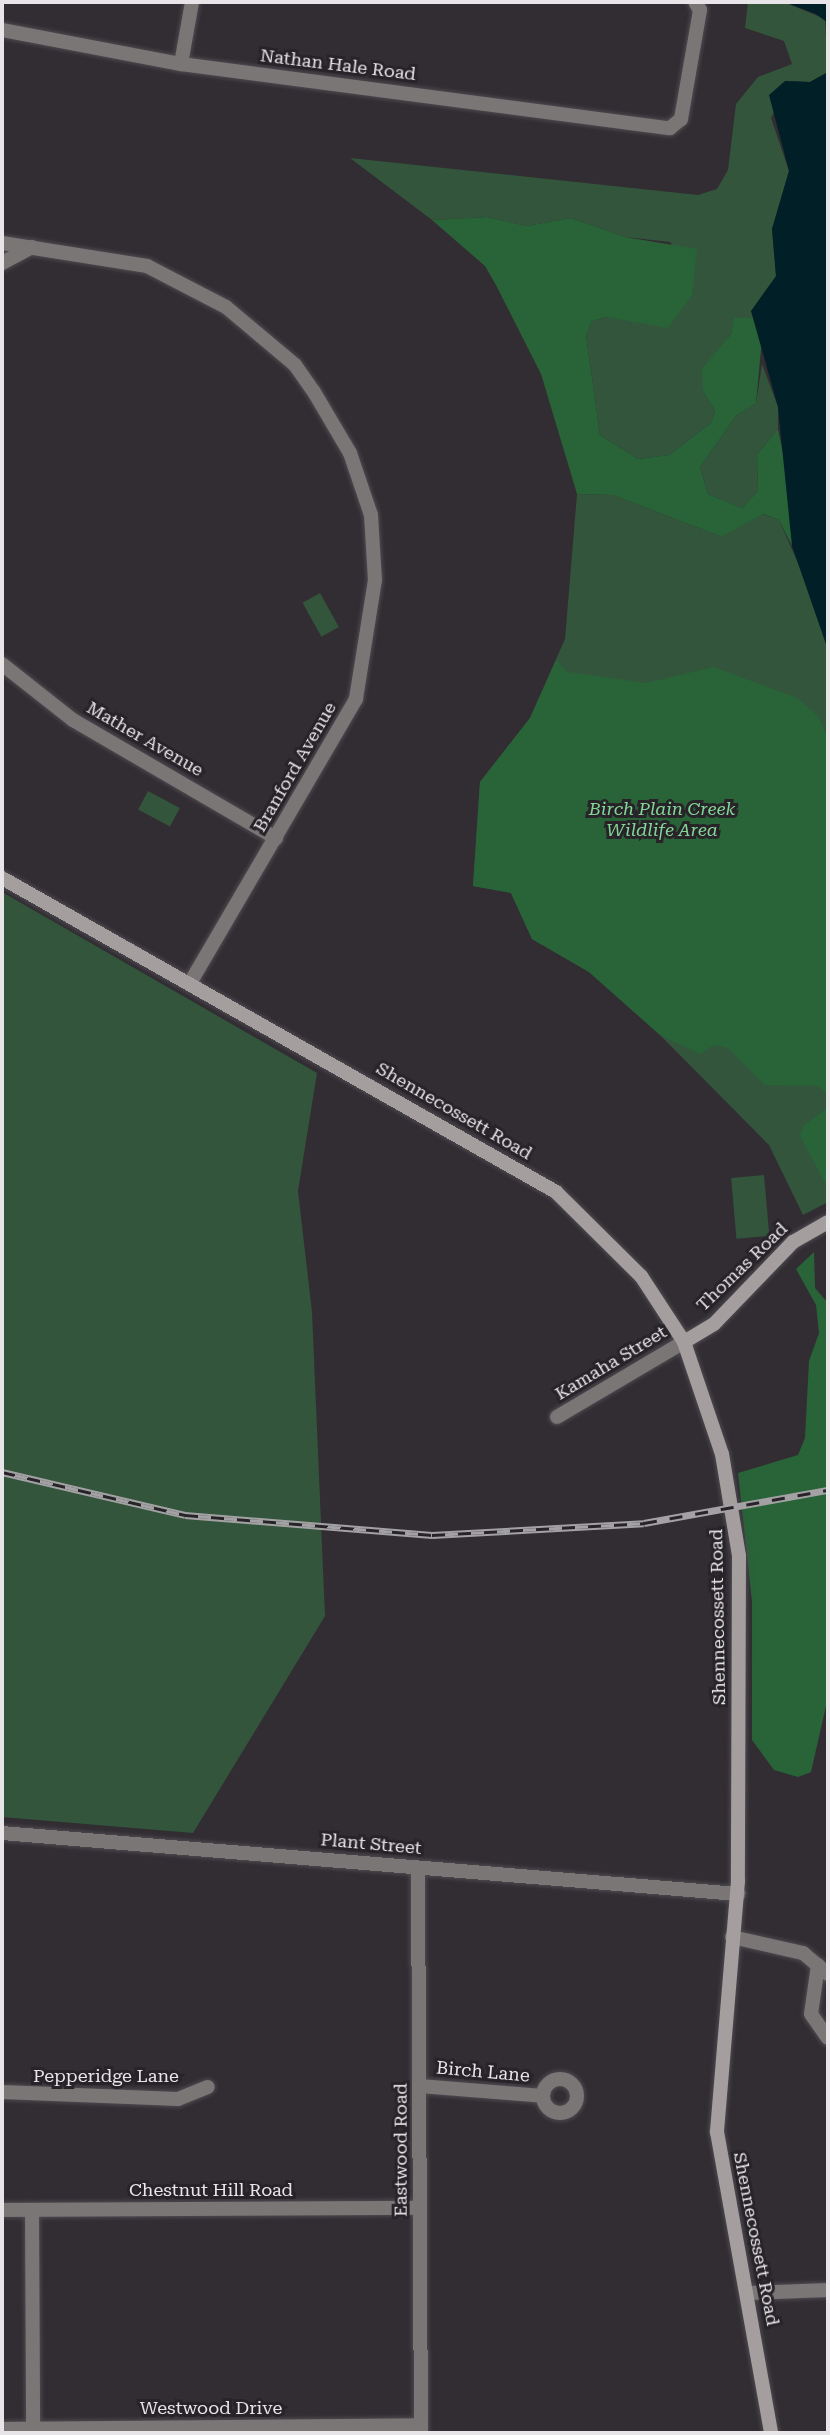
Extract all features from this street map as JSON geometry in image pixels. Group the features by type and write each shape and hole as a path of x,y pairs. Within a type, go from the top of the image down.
{"main road":[{"name":"Shennecossett Road","path":"2,878 191,981 556,1192 641,1276 684,1342 722,1454 738,1542 738,1894 732,1937 717,2132 721,2180 749,2293 771,2433"},
{"name":"Thomas Road","path":"684,1342 714,1324 793,1242 828,1223"}],"street":[{"path":"181,64 192,2"},
{"name":"Nathan Hale Road","path":"2,30 181,64 670,128 681,119 700,10 695,2"},
{"name":"Branford Avenue","path":"2,243 147,266 226,307 295,365 350,453 371,515 376,558 363,668 342,727 191,981"},
{"path":"2,263 32,247"},
{"name":"Mather Avenue","path":"2,664 73,720 276,838"},
{"name":"Kamaha Street","path":"557,1417 684,1342"},
{"name":"Plant Street","path":"2,1833 738,1894"},
{"name":"Eastwood Road","path":"418,1868 421,2429"},
{"path":"732,1937 803,1952 823,1969 811,2014 828,2038"},
{"name":"Birch Lane","path":"420,2086 542,2096"},
{"name":"Pepperidge Lane","path":"2,2092 177,2099 208,2087"},
{"name":"Chestnut Hill Road","path":"2,2210 420,2208"},
{"path":"32,2210 33,2428"},
{"path":"749,2293 828,2290"},
{"name":"Westwood Drive","path":"2,2429 421,2429"}],"green space":[{"path":"748,2 784,2 825,19 828,72 810,82 791,81 771,118 789,171 772,229 776,276 753,318 734,319 731,334 703,369 703,391 715,411 711,423 669,455 638,459 600,435 586,335 592,321 692,295 691,275 670,242 625,237 571,218 527,226 487,217 432,220 350,158 698,195 717,189 728,170 736,104 758,77 792,64 784,41 745,28"},
{"path":"487,217 527,226 571,218 625,237 697,249 692,295 668,328 607,317 592,321 586,335 600,435 638,459 669,455 711,423 715,411 703,391 702,369 731,334 734,318 753,318 762,339 756,403 736,416 700,467 708,494 742,508 758,491 757,455 778,429 792,497 792,546 779,520 763,514 722,537 613,495 577,494 541,374 496,285 485,266 432,220"},
{"path":"762,364 778,407 778,429 757,455 758,491 742,508 708,494 700,467 736,416 756,403"},
{"name":"Birch Plain Creek Wildlife Area","path":"577,494 613,495 722,537 762,514 779,520 820,613 828,650 828,1202 803,1215 769,1145 660,1035 589,972 532,939 511,893 473,886 480,782 530,718 565,639"},
{"path":"320,593 339,627 321,637 303,603"},
{"name":"Birch Plain Creek Wildlife Area","path":"556,660 567,672 646,683 714,667 797,698 818,716 828,738 828,1094 818,1086 765,1085 728,1048 714,1045 700,1054 660,1035 589,972 532,939 511,893 473,886 480,782 530,718"},
{"path":"148,791 180,808 170,826 138,810"},
{"path":"2,892 317,1073 298,1191 312,1312 325,1616 193,1833 2,1817"},
{"path":"828,1108 828,1188 800,1136 804,1125"},
{"path":"764,1175 769,1236 736,1239 731,1178"},
{"path":"814,1252 815,1288 828,1303 828,1697 811,1772 798,1777 774,1770 752,1740 752,1602 738,1473 798,1455 805,1438 809,1361 819,1333 816,1305 796,1269"}],"water":[{"path":"784,2 828,2 828,23 816,14"},
{"path":"828,72 828,650 792,546 778,407 751,311 776,276 772,229 789,171 769,95 785,81 810,82"}],"railway":[{"path":"2,1472 185,1515 432,1535 644,1523 828,1490"}]}
